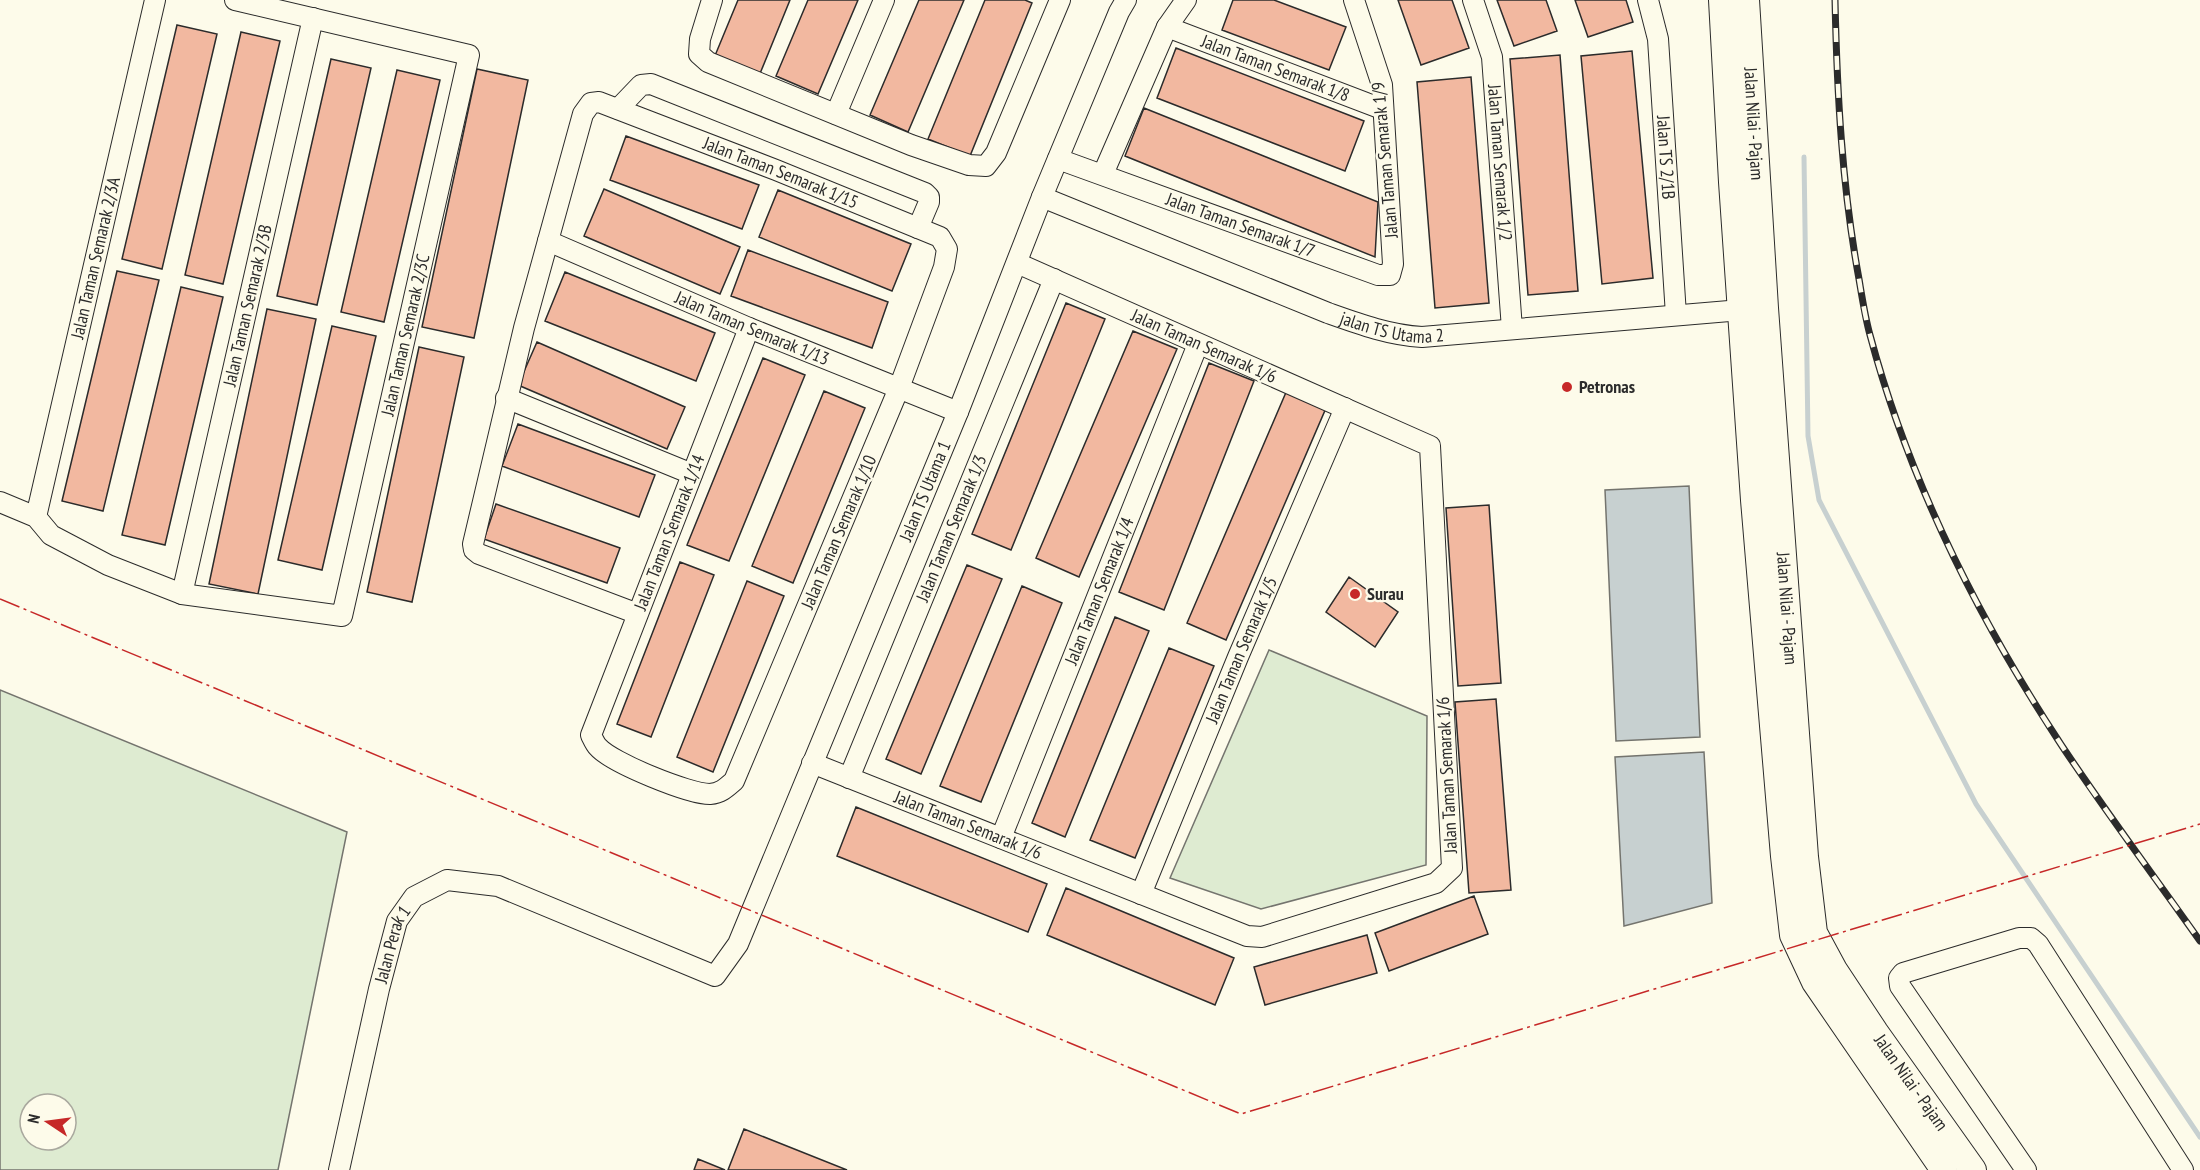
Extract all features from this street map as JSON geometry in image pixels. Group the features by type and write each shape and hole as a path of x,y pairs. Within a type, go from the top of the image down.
{"main road":[{"name":"Jalan Nilai - Pajam","path":"1722,0 1814,933 1834,970 1863,1014 1973,1170"},
{"name":"Jalan Nilai - Pajam","path":"1746,0 1753,309 1784,856 1793,935 1815,982 1944,1170"}],"street":[{"name":"Jalan Taman Semarak 2/3A","path":"36,517 155,0"},
{"path":"235,0 313,18"},
{"path":"712,0 700,39 699,54 708,62 911,145 969,165 986,166 996,153 1060,0"},
{"path":"836,114 884,0"},
{"name":"Jalan TS Utama 1","path":"715,976 738,944 958,412 1042,197 1126,0"},
{"path":"1103,174 1167,27 1186,0"},
{"name":"Jalan Taman Semarak 1/9","path":"1354,0 1382,85 1393,264 1390,275 1378,275"},
{"name":"Jalan Taman Semarak 1/2","path":"1473,0 1492,57 1512,329"},
{"name":"Jalan TS 2/1B","path":"1648,0 1658,39 1676,315"},
{"name":"Jalan Taman Semarak 2/3C","path":"182,594 342,616 469,55 313,18"},
{"name":"Jalan Taman Semarak 2/3B","path":"182,594 313,18"},
{"name":"Jalan Taman Semarak 1/8","path":"1167,27 1382,109"},
{"path":"618,109 641,85 651,84 925,193 929,197 929,202 918,228"},
{"name":"Jalan Taman Semarak 1/15","path":"548,241 583,114 591,103 599,102 776,170 940,237 946,249 944,267"},
{"name":"Jalan Taman Semarak 1/7","path":"1058,159 1378,275"},
{"name":"jalan TS Utama 2","path":"1042,197 1209,266 1372,329 1401,335 1422,337 1753,309"},
{"path":"548,241 506,398 473,544 474,550 479,554 638,614"},
{"name":"Jalan Taman Semarak 1/13","path":"548,241 749,328 958,412"},
{"name":"Jalan Taman Semarak 1/6","path":"812,763 1247,936 1262,937 1436,883 1452,868 1430,446 1017,263"},
{"name":"Jalan Taman Semarak 1/10","path":"591,735 599,748 621,762 681,789 709,794 723,791 734,781 899,388 944,267"},
{"name":"Jalan Taman Semarak 1/3","path":"849,778 1054,279"},
{"name":"Jalan Taman Semarak 1/14","path":"591,735 749,328"},
{"name":"Jalan Taman Semarak 1/4","path":"1001,838 1198,344"},
{"path":"506,398 692,474"},
{"name":"Jalan Taman Semarak 1/5","path":"1141,894 1238,657 1345,408"},
{"path":"0,502 36,517 51,535 98,560 182,594"},
{"name":"Jalan Perak 1","path":"339,1170 379,989 397,921 414,897 447,880 498,886 715,976"},
{"path":"2026,1170 1900,986 1899,978 1903,974 2019,938 2031,938 2038,944 2183,1170"}],"green space":[{"path":"1269,650 1427,716 1426,865 1261,909 1170,878"},
{"path":"0,690 347,832 278,1170 0,1170"}],"shaded area":[{"path":"1689,486 1700,737 1616,741 1605,490"},
{"path":"1704,752 1712,903 1624,926 1615,757"}],"building":[{"path":"738,0 790,0 759,76 714,58"},
{"path":"808,0 858,0 818,94 776,76"},
{"path":"919,0 964,0 908,132 870,115"},
{"path":"985,0 1025,0 1032,3 970,156 928,139"},
{"path":"1233,0 1274,0 1346,27 1329,70 1222,30"},
{"path":"1398,0 1452,0 1469,48 1421,65"},
{"path":"1497,0 1546,0 1557,31 1514,46"},
{"path":"1575,0 1626,0 1633,22 1588,37"},
{"path":"177,25 217,34 162,269 122,259"},
{"path":"241,32 280,41 223,284 185,275"},
{"path":"1176,48 1364,121 1345,171 1157,98"},
{"path":"1632,51 1653,278 1602,284 1581,56"},
{"path":"1560,55 1578,291 1528,295 1510,59"},
{"path":"331,59 371,68 317,305 277,296"},
{"path":"477,69 528,80 474,338 422,327"},
{"path":"397,70 440,80 384,322 341,312"},
{"path":"1471,77 1489,303 1435,308 1417,82"},
{"path":"1144,108 1378,202 1375,257 1125,156"},
{"path":"626,136 759,185 742,229 610,180"},
{"path":"604,189 740,247 720,294 584,236"},
{"path":"778,190 911,244 892,291 759,237"},
{"path":"748,250 888,302 872,348 731,296"},
{"path":"117,271 159,280 103,511 62,501"},
{"path":"565,272 715,333 696,381 545,321"},
{"path":"181,287 223,297 165,545 122,535"},
{"path":"1066,303 1105,319 1011,550 972,534"},
{"path":"267,309 316,319 258,594 209,584"},
{"path":"332,326 376,336 322,570 278,560"},
{"path":"1133,331 1177,349 1079,577 1036,558"},
{"path":"537,342 685,407 667,449 518,385"},
{"path":"419,347 464,357 412,602 367,592"},
{"path":"763,358 805,375 729,561 687,545"},
{"path":"1209,363 1254,381 1164,610 1119,592"},
{"path":"1287,390 1326,408 1226,640 1187,623"},
{"path":"824,391 865,408 793,583 752,566"},
{"path":"518,424 655,475 639,517 502,466"},
{"path":"496,504 620,548 607,583 484,539"},
{"path":"1489,505 1501,683 1458,686 1446,508"},
{"path":"680,562 714,575 651,737 617,724"},
{"path":"967,565 1002,579 921,774 886,759"},
{"name":"Surau","path":"1349,577 1398,612 1375,647 1326,612"},
{"path":"747,581 784,596 713,772 677,757"},
{"path":"1022,586 1062,603 981,802 940,786"},
{"path":"1115,617 1149,631 1065,837 1032,823"},
{"path":"1169,648 1214,666 1135,858 1090,840"},
{"path":"1496,699 1511,890 1469,893 1455,702"},
{"path":"856,807 1047,884 1028,932 837,856"},
{"path":"1066,888 1234,958 1215,1005 1047,935"},
{"path":"1474,896 1488,934 1389,971 1375,933"},
{"path":"1367,935 1377,973 1265,1005 1254,967"},
{"path":"744,1129 847,1170 728,1170"},
{"path":"698,1159 725,1170 694,1170"}],"waterway":[{"path":"1804,157 1808,436 1819,500 1976,804 2200,1137"}],"railway":[{"path":"1835,0 1841,140 1853,244 1868,328 1905,443 1950,548 2002,649 2062,746 2200,941"}],"power":[{"path":"0,599 1241,1114 2200,824"}],"place":[{"name":"Petronas","path":"1567,387"},
{"name":"Surau","path":"1355,594"}]}
